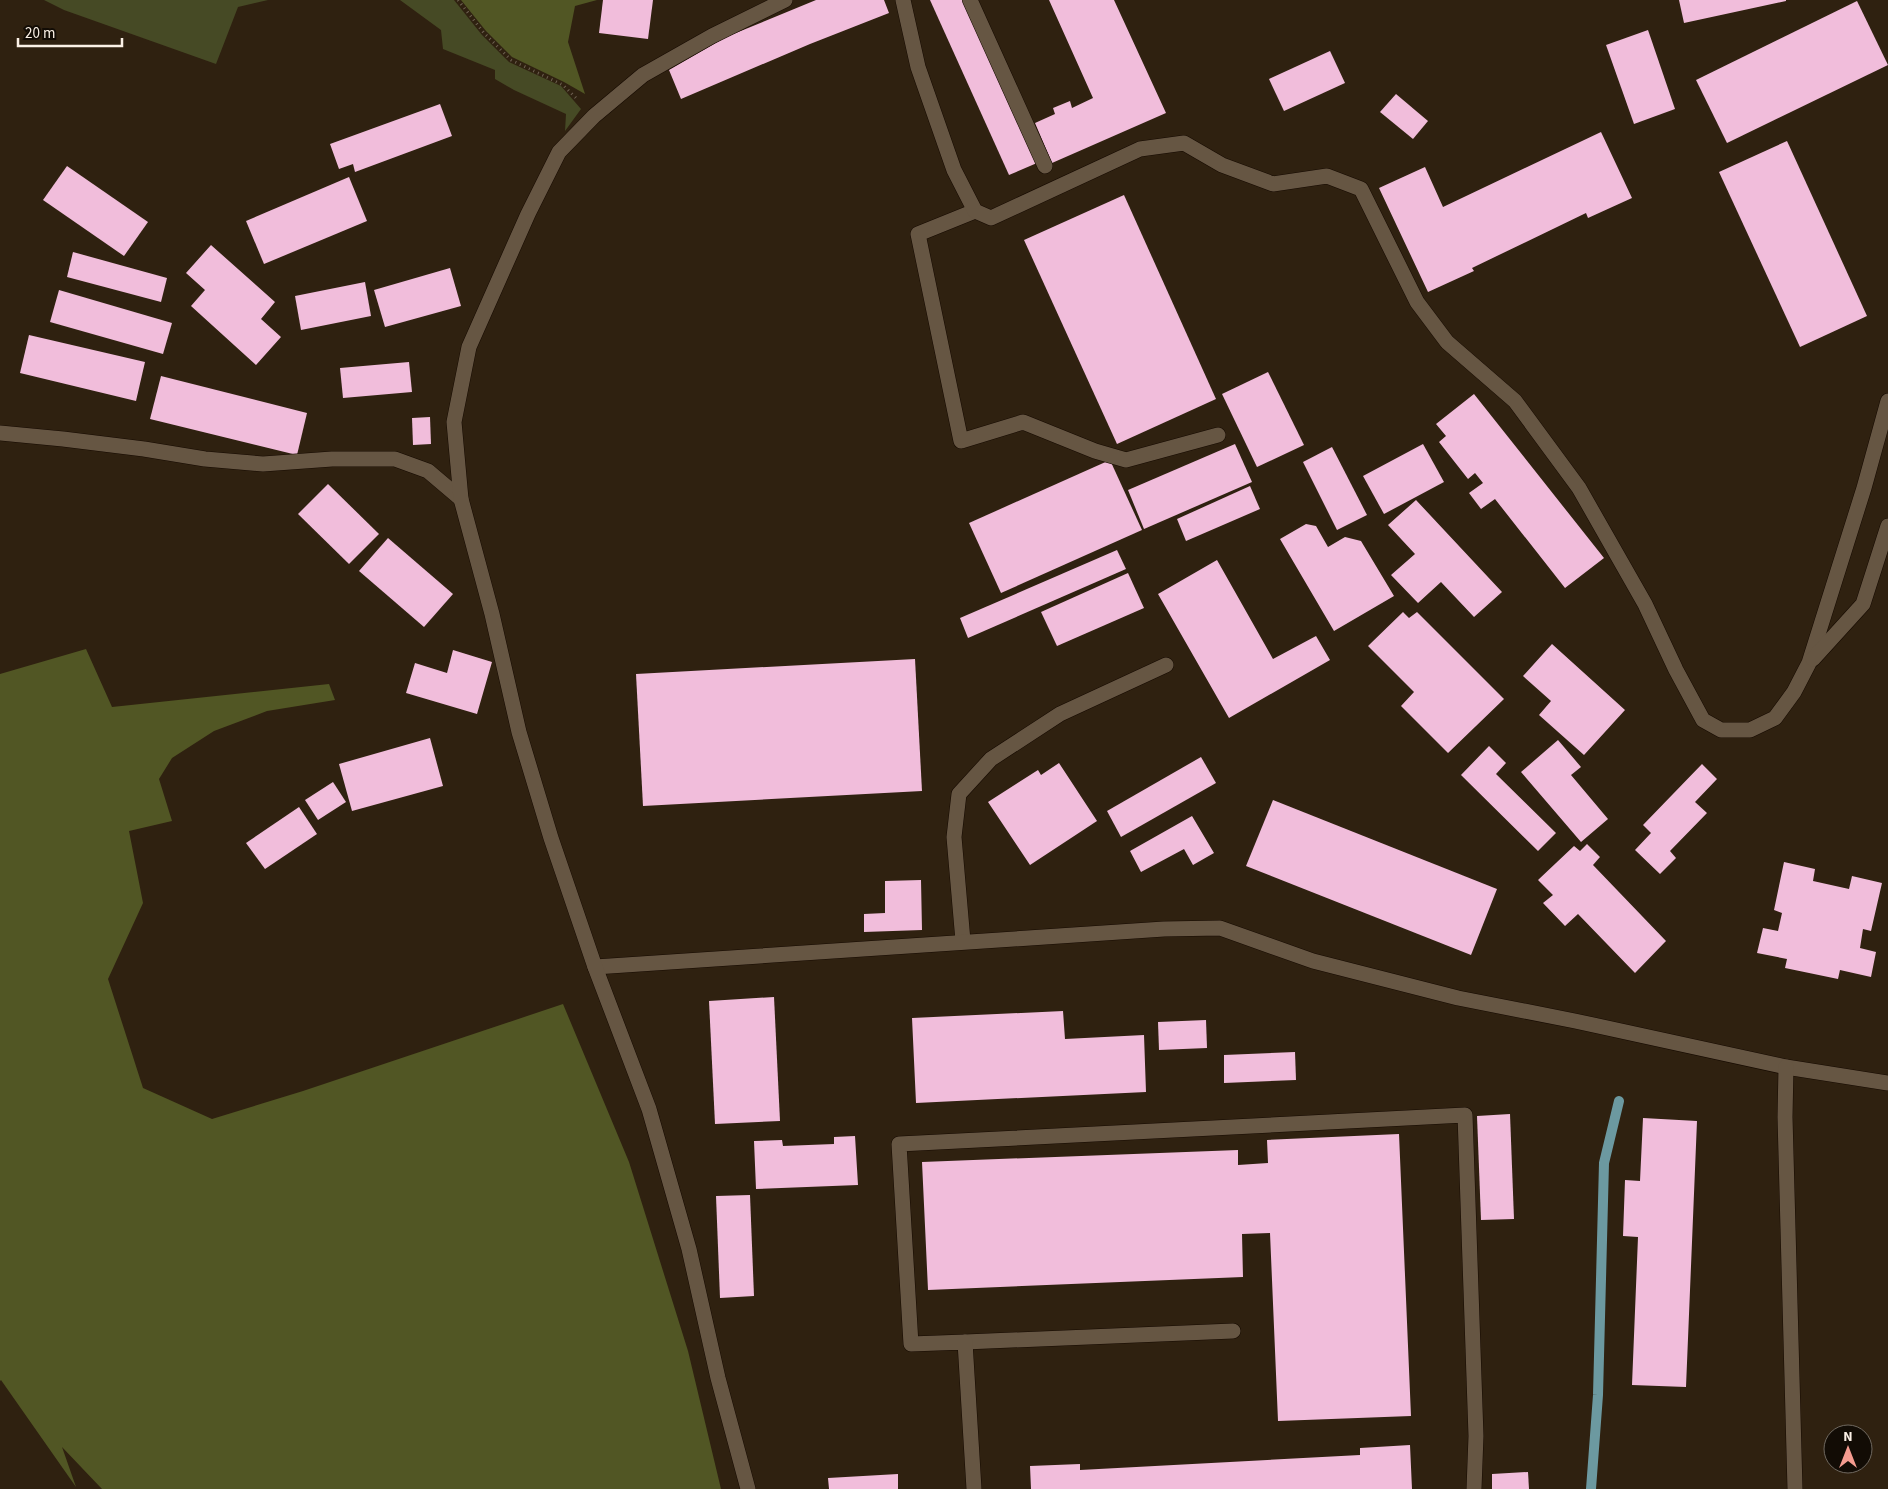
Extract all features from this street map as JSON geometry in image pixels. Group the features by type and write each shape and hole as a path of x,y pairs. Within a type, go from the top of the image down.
{"street":[{"path":"748,1489 718,1378 689,1249 652,1118 595,967 551,838 519,732 492,614 461,499 454,422 469,348 528,214 558,152 594,116 643,75 712,36 785,0"},
{"path":"904,0 918,67 954,170 975,211 991,218 1140,149 1184,143 1222,165 1274,184 1326,176 1361,189 1417,302 1447,342 1515,401 1579,488 1645,604 1676,670 1703,720 1721,730 1750,730 1775,718 1794,692 1809,664 1856,514 1888,401"},
{"path":"970,0 1045,166"},
{"path":"975,211 918,234 960,441 1024,422 1095,451 1126,460 1218,434"},
{"path":"0,433 63,438 205,459 263,464 332,459 395,459 428,471 461,499"},
{"path":"1809,664 1862,604 1888,526"},
{"path":"963,941 954,837 959,794 991,759 1060,714 1166,665"},
{"path":"595,967 1154,929 1220,928 1313,961 1458,998 1585,1023 1786,1067 1888,1083"},
{"path":"1786,1067 1785,1117 1795,1489"},
{"path":"1234,1331 911,1344 899,1144 1466,1115 1476,1436 1474,1489"},
{"path":"966,1342 974,1489"}],"path":[{"path":"458,0 484,33 511,60 563,84 594,116"}],"green space":[{"path":"44,0 268,0 238,7 216,64 64,10"},
{"path":"400,0 454,0 482,35 509,62 561,86 581,109 565,131 566,114 495,79 495,70 443,49 441,30"},
{"path":"461,0 597,0 575,6 568,42 585,94 512,57 486,31"},
{"path":"86,649 112,707 329,684 335,700 267,711 214,731 172,758 159,779 172,821 129,831 143,903 108,979 143,1088 212,1119 303,1091 563,1004 629,1162 688,1351 721,1489 102,1489 62,1447 76,1487 0,1381 0,674"}],"building":[{"path":"603,0 653,0 648,39 599,33"},
{"path":"816,0 884,0 889,13 810,44 681,99 669,70 726,37"},
{"path":"930,0 963,0 1037,163 1009,175"},
{"path":"1049,0 1114,0 1166,113 1052,163 1035,123 1055,114 1053,108 1070,101 1072,108 1093,98"},
{"path":"1679,0 1786,0 1786,1 1684,23"},
{"path":"1857,1 1888,65 1727,143 1696,80"},
{"path":"1648,30 1675,109 1634,124 1606,45"},
{"path":"1330,51 1345,83 1284,111 1269,79"},
{"path":"1396,94 1428,121 1413,139 1380,112"},
{"path":"440,104 452,136 355,172 353,164 339,169 330,144"},
{"path":"1601,132 1632,198 1588,218 1586,213 1472,268 1474,271 1428,292 1379,188 1425,167 1443,207"},
{"path":"1787,141 1867,316 1800,347 1719,172"},
{"path":"67,166 148,222 124,256 43,200"},
{"path":"349,177 367,221 264,264 246,221"},
{"path":"1124,195 1216,399 1117,444 1024,240"},
{"path":"211,245 275,302 261,319 281,337 256,365 191,306 205,290 186,273"},
{"path":"73,252 167,278 161,302 67,277"},
{"path":"450,268 461,306 385,327 374,290"},
{"path":"365,282 371,316 301,330 295,296"},
{"path":"59,290 172,323 163,354 50,322"},
{"path":"29,335 145,362 136,401 20,373"},
{"path":"409,362 412,392 343,398 340,368"},
{"path":"1268,372 1304,445 1257,467 1222,394"},
{"path":"161,376 307,413 297,455 150,419"},
{"path":"1474,394 1604,558 1565,588 1495,499 1481,509 1469,493 1483,483 1475,473 1468,479 1439,442 1446,436 1436,424"},
{"path":"430,417 431,444 413,445 412,418"},
{"path":"1235,444 1252,482 1144,529 1128,490"},
{"path":"1423,444 1444,482 1384,514 1363,476"},
{"path":"1332,447 1367,515 1337,530 1303,462"},
{"path":"1110,460 1142,530 1001,593 969,523"},
{"path":"328,484 379,534 349,564 298,514"},
{"path":"1250,486 1260,509 1186,541 1177,519"},
{"path":"1416,500 1502,592 1474,617 1441,582 1418,603 1391,575 1415,554 1388,525"},
{"path":"1306,524 1316,526 1328,547 1345,537 1361,541 1394,596 1334,631 1280,539"},
{"path":"388,538 453,594 424,627 359,571"},
{"path":"1117,550 1126,569 968,638 960,618"},
{"path":"1217,560 1273,659 1316,636 1330,660 1229,718 1158,594"},
{"path":"1128,573 1144,608 1057,646 1041,612"},
{"path":"1403,612 1409,618 1417,612 1504,699 1448,753 1401,706 1414,692 1368,646"},
{"path":"1552,644 1625,710 1584,755 1539,715 1551,701 1523,676"},
{"path":"453,650 492,662 477,714 406,693 415,663 447,673"},
{"path":"915,659 922,791 643,806 636,674"},
{"path":"430,738 443,786 352,811 339,764"},
{"path":"1558,740 1581,767 1571,775 1608,819 1581,842 1521,772"},
{"path":"1489,746 1506,763 1496,774 1556,833 1538,851 1461,775"},
{"path":"1201,757 1216,783 1121,837 1107,811"},
{"path":"1059,763 1097,821 1030,865 988,802 1038,770 1041,775"},
{"path":"1702,764 1717,779 1695,802 1707,813 1670,851 1676,858 1660,874 1635,850 1651,833 1643,825"},
{"path":"333,782 346,802 318,820 305,800"},
{"path":"1273,800 1497,889 1471,955 1246,866"},
{"path":"299,807 317,834 265,869 246,843"},
{"path":"1192,816 1214,853 1193,865 1184,849 1141,872 1130,851"},
{"path":"1587,844 1600,857 1593,865 1666,941 1635,973 1578,914 1565,926 1543,903 1553,895 1538,880 1574,846 1580,851"},
{"path":"1784,862 1815,869 1813,881 1849,889 1852,876 1882,883 1871,931 1863,929 1860,948 1876,952 1871,977 1840,970 1838,979 1785,968 1787,959 1757,953 1763,928 1778,931 1782,913 1774,910"},
{"path":"921,880 922,930 864,932 864,914 885,913 885,881"},
{"path":"774,997 780,1121 715,1124 709,1001"},
{"path":"1063,1011 1065,1039 1144,1035 1146,1092 916,1103 912,1018"},
{"path":"1206,1020 1207,1048 1159,1050 1158,1022"},
{"path":"1295,1052 1296,1080 1224,1083 1224,1055"},
{"path":"1510,1114 1514,1219 1481,1220 1477,1116"},
{"path":"1643,1118 1697,1121 1686,1387 1632,1385 1638,1237 1623,1236 1625,1180 1640,1181"},
{"path":"1399,1134 1411,1416 1278,1421 1270,1233 1242,1234 1243,1277 928,1290 922,1162 1238,1150 1238,1165 1268,1163 1267,1140"},
{"path":"855,1136 858,1185 756,1189 754,1141 782,1140 783,1146 834,1144 834,1137"},
{"path":"750,1195 754,1296 720,1298 716,1196"},
{"path":"1410,1445 1412,1489 1031,1489 1030,1466 1080,1464 1080,1470 1360,1455 1360,1448"},
{"path":"1528,1472 1529,1489 1492,1489 1492,1474"},
{"path":"898,1474 898,1489 829,1489 828,1478"}],"waterway":[{"path":"1591,1489 1598,1395 1604,1163 1619,1101"}]}
